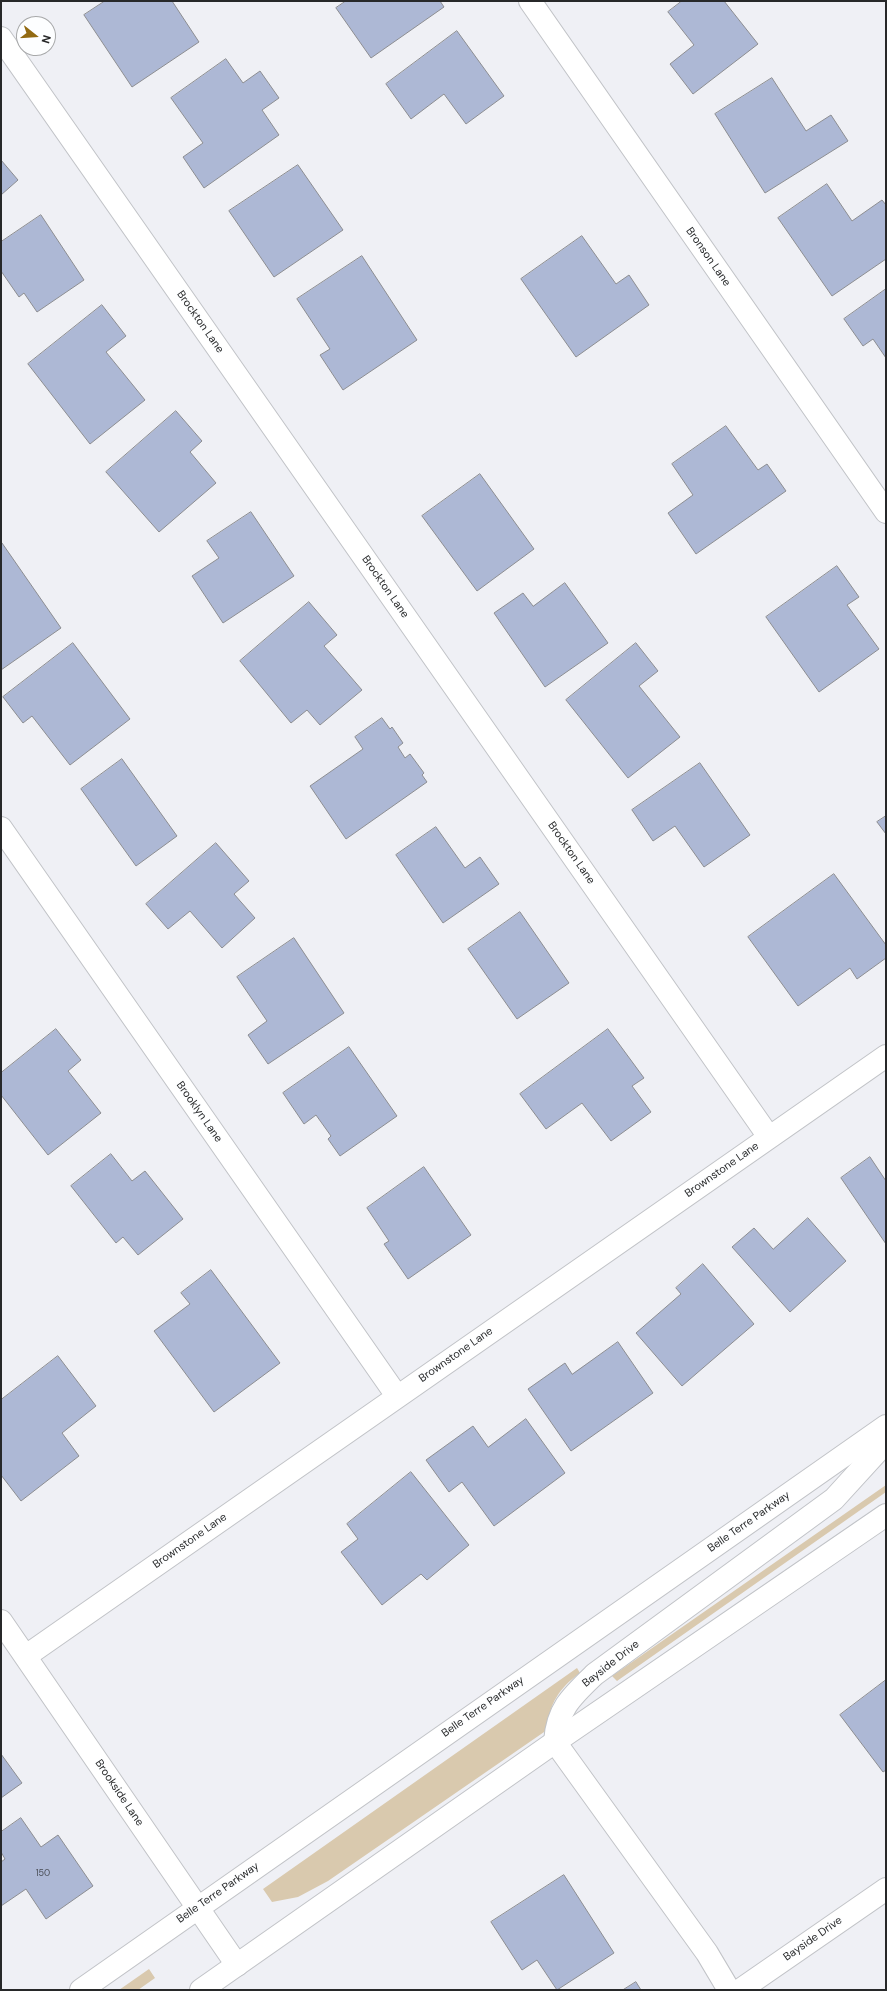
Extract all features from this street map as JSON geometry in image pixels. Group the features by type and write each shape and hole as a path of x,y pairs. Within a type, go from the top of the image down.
{"street":[{"name":"Bronson Lane","path":"530,1 886,512"},
{"name":"Brockton Lane","path":"1,38 769,1137"},
{"name":"Brooklyn Lane","path":"1,828 397,1396"},
{"name":"Brownstone Lane","path":"26,1656 886,1056"},
{"name":"Belle Terre Parkway","path":"81,1990 886,1426"},
{"name":"Bayside Drive","path":"555,1742 556,1725 561,1713 570,1699 595,1674 834,1499 886,1442"},
{"path":"201,1990 555,1742 886,1515"},
{"name":"Brookside Lane","path":"1,1621 237,1965"},
{"path":"555,1742 707,1953 729,1990"},
{"name":"Bayside Drive","path":"740,1990 886,1889"}],"shaded area":[{"path":"886,1485 886,1492 617,1681 612,1676"},
{"path":"577,1668 580,1673 566,1685 556,1697 550,1712 547,1730 328,1881 298,1897 272,1902 263,1889"},
{"path":"149,1969 155,1978 138,1990 119,1990"}],"building":[{"path":"105,1 172,1 199,42 132,87 84,15"},
{"path":"346,1 440,1 444,7 371,58 336,8"},
{"path":"682,1 724,1 758,44 693,94 670,64 694,45 668,12"},
{"path":"457,31 504,96 466,124 444,94 411,119 386,84"},
{"path":"226,59 243,83 260,71 279,98 262,110 279,135 204,188 183,157 203,143 171,98"},
{"path":"772,78 806,131 831,115 848,141 765,193 715,114"},
{"path":"1,160 18,180 1,195"},
{"path":"298,165 343,230 274,277 229,211"},
{"path":"827,184 852,221 882,200 886,205 886,259 832,296 778,218"},
{"path":"41,215 84,280 37,312 24,293 19,297 1,271 1,242"},
{"path":"582,236 616,284 629,275 649,305 576,357 521,279"},
{"path":"362,256 417,340 343,390 320,355 330,349 297,299"},
{"path":"886,289 886,358 873,339 863,346 844,319"},
{"path":"102,305 126,336 106,352 145,400 90,444 28,364"},
{"path":"176,411 202,441 190,452 216,483 159,532 106,472"},
{"path":"726,426 758,470 767,464 786,491 696,554 668,513 693,495 672,464"},
{"path":"480,474 534,549 477,591 422,516"},
{"path":"251,512 294,576 223,623 192,576 219,558 207,541"},
{"path":"1,543 61,628 1,670"},
{"path":"837,566 859,597 847,605 879,649 819,692 766,617"},
{"path":"565,583 608,643 545,687 494,613 523,593 533,606"},
{"path":"309,602 337,635 324,646 362,690 320,725 307,710 291,723 240,661"},
{"path":"73,643 130,719 70,765 32,716 23,723 3,697"},
{"path":"636,643 658,671 639,686 680,737 628,778 566,700"},
{"path":"382,718 390,729 392,727 403,743 398,747 405,758 410,754 424,773 422,775 427,782 346,839 310,786 363,749 355,737"},
{"path":"122,759 177,836 136,866 81,789"},
{"path":"700,763 750,835 704,867 675,826 653,841 632,810"},
{"path":"886,816 886,834 877,822"},
{"path":"436,827 465,868 480,857 499,884 443,923 396,855"},
{"path":"216,843 249,881 234,894 255,918 222,948 190,911 168,929 146,904"},
{"path":"834,874 886,945 886,958 857,979 850,968 798,1006 748,937"},
{"path":"520,912 569,983 517,1019 468,949"},
{"path":"294,938 344,1013 268,1064 248,1035 267,1021 237,977"},
{"path":"56,1029 81,1060 68,1071 101,1113 48,1155 1,1095 1,1073"},
{"path":"608,1029 644,1078 632,1086 651,1112 611,1141 582,1103 546,1129 520,1094"},
{"path":"349,1047 397,1116 340,1156 328,1139 331,1136 316,1115 304,1124 283,1093"},
{"path":"111,1154 132,1181 145,1171 183,1219 138,1255 123,1237 116,1243 71,1186"},
{"path":"870,1157 886,1181 886,1244 841,1178"},
{"path":"424,1167 471,1235 408,1279 384,1244 389,1241 367,1208"},
{"path":"808,1218 846,1261 790,1312 732,1247 754,1228 773,1249"},
{"path":"703,1264 754,1324 682,1386 636,1333 681,1294 676,1288"},
{"path":"211,1270 280,1363 214,1412 154,1331 190,1304 181,1293"},
{"path":"618,1342 653,1393 571,1451 528,1389 565,1363 572,1374"},
{"path":"58,1356 96,1406 62,1433 79,1456 21,1501 1,1475 1,1400"},
{"path":"526,1419 565,1473 494,1526 462,1482 449,1492 426,1460 473,1426 488,1447"},
{"path":"411,1472 469,1545 427,1580 421,1574 382,1605 341,1552 358,1539 347,1524"},
{"path":"886,1680 886,1770 883,1772 840,1715"},
{"path":"1,1754 22,1783 1,1798"},
{"path":"21,1818 41,1847 58,1835 93,1886 46,1919 26,1889 1,1906 1,1862 5,1859 1,1852 1,1832"},
{"path":"564,1875 614,1953 557,1990 537,1960 522,1970 491,1922"},
{"path":"636,1982 641,1990 623,1990"}]}
